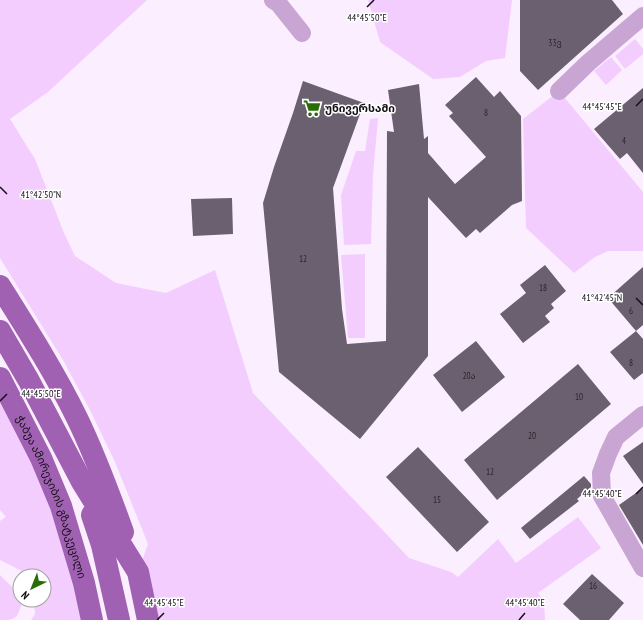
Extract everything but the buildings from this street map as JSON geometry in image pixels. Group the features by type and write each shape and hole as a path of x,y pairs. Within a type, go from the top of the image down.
{"main road":[{"path":"0,286 53,372 77,418 102,474 138,572 148,620"},
{"path":"0,316 7,331 14,354"},
{"path":"0,331 14,354 82,482 138,572"},
{"name":"ჭაბუა ამირეჯიბის გზატკეცილი","path":"0,378 41,458 61,506 84,583 92,620"},
{"path":"82,482 102,545 119,620"}],"street":[{"path":"274,0 302,33"},
{"path":"559,90 643,16"},
{"path":"643,415 616,437 601,473 602,496 643,568"}],"shaded area":[{"path":"0,0 147,0 48,92 10,119 35,159 64,233 75,256 116,283 166,293 215,270 253,393 409,558 451,572 458,577 498,539 516,563 578,517 601,548 538,593 544,601 545,620 148,620 138,572 148,544 115,462 90,410 63,360 0,258"},
{"path":"368,0 512,0 505,58 486,61 460,77 433,79 380,42"},
{"path":"635,39 643,49 643,54 625,69 615,56"},
{"path":"611,57 622,70 606,85 594,71"},
{"path":"559,91 643,192 643,251 608,251 595,257 574,273 526,228 523,119"},
{"path":"378,118 373,175 371,244 344,245 341,195 356,151 365,151 370,119"},
{"path":"365,254 365,338 348,338 341,255"},
{"path":"0,390 35,457 88,620 31,620 35,614 35,608 52,608 52,568 16,568 0,560 0,521 6,517 0,510"},
{"path":"0,575 12,587 12,608 20,608 16,617 13,619 0,620"}],"place":[{"name":"უნივერსამი","path":"312,108"}]}
